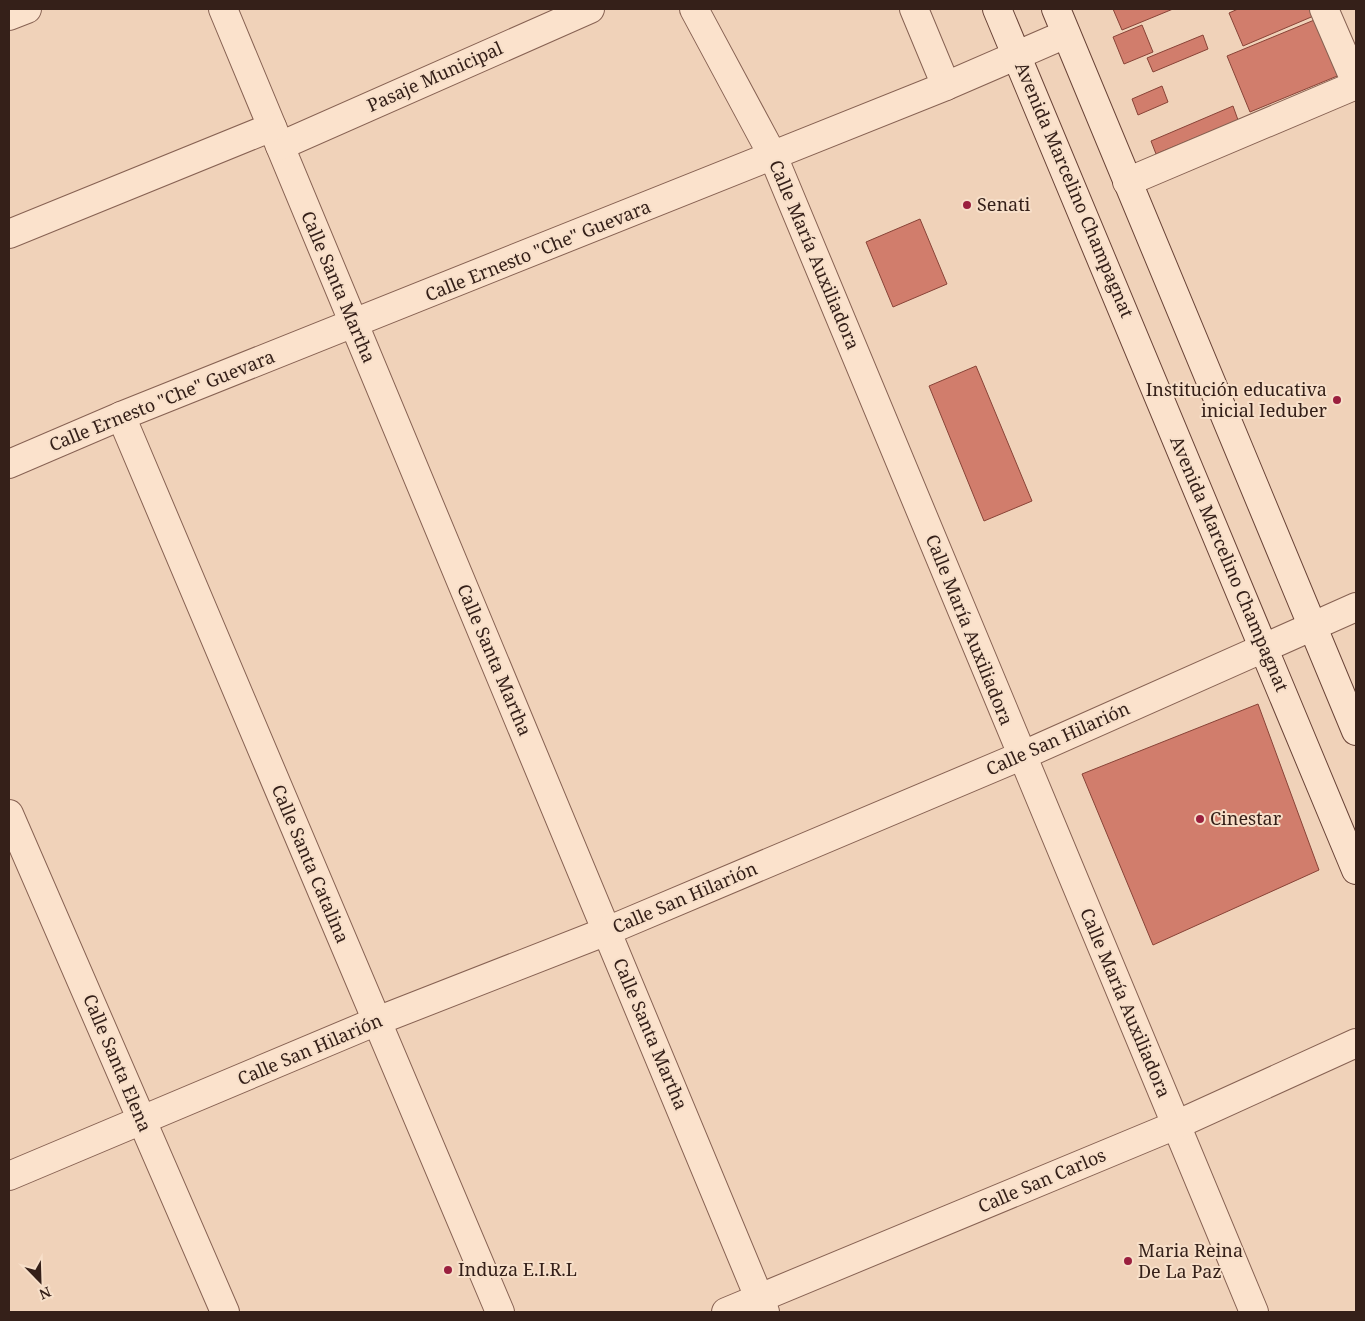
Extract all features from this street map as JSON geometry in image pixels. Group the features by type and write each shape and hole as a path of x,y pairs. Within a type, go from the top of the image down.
{"street":[{"path":"9,16 26,9"},
{"name":"Calle Santa Martha","path":"223,9 763,1306"},
{"name":"Pasaje Municipal","path":"9,234 276,136 590,9"},
{"name":"Calle María Auxiliadora","path":"694,9 773,156 1021,756 1254,1312"},
{"path":"914,9 946,86"},
{"name":"Avenida Marcelino Champagnat","path":"997,9 1356,870"},
{"path":"1056,9 1356,731"},
{"path":"1128,182 1356,84 1324,9"},
{"name":"Calle Ernesto \"Che\" Guevara","path":"9,464 121,416 946,86 1066,34"},
{"name":"Calle Santa Catalina","path":"121,416 500,1312"},
{"name":"Calle San Hilarión","path":"9,1176 142,1122 376,1021 607,931 1021,756 1356,606"},
{"name":"Calle Santa Elena","path":"9,814 225,1312"},
{"name":"Calle San Carlos","path":"726,1312 763,1306 1176,1125 1356,1042"}],"building":[{"path":"1113,9 1173,9 1122,30"},
{"path":"1238,9 1313,9 1316,15 1243,46 1229,13"},
{"path":"1324,16 1347,72 1250,112 1227,56"},
{"path":"1142,25 1153,52 1124,64 1113,37"},
{"path":"1203,35 1208,49 1153,72 1147,58"},
{"path":"1162,86 1168,102 1138,115 1132,99"},
{"path":"1233,106 1238,120 1156,154 1151,141"},
{"path":"920,219 947,284 893,307 866,242"},
{"path":"976,366 1032,501 984,521 929,386"},
{"name":"Cinestar","path":"1258,704 1319,870 1153,945 1082,774"}],"place":[{"name":"Senati","path":"967,205"},
{"name":"Institución educativa inicial Ieduber","path":"1337,400"},
{"name":"Cinestar","path":"1200,819"},
{"name":"Maria Reina De La Paz","path":"1128,1261"},
{"name":"Induza E.I.R.L","path":"448,1270"}]}
